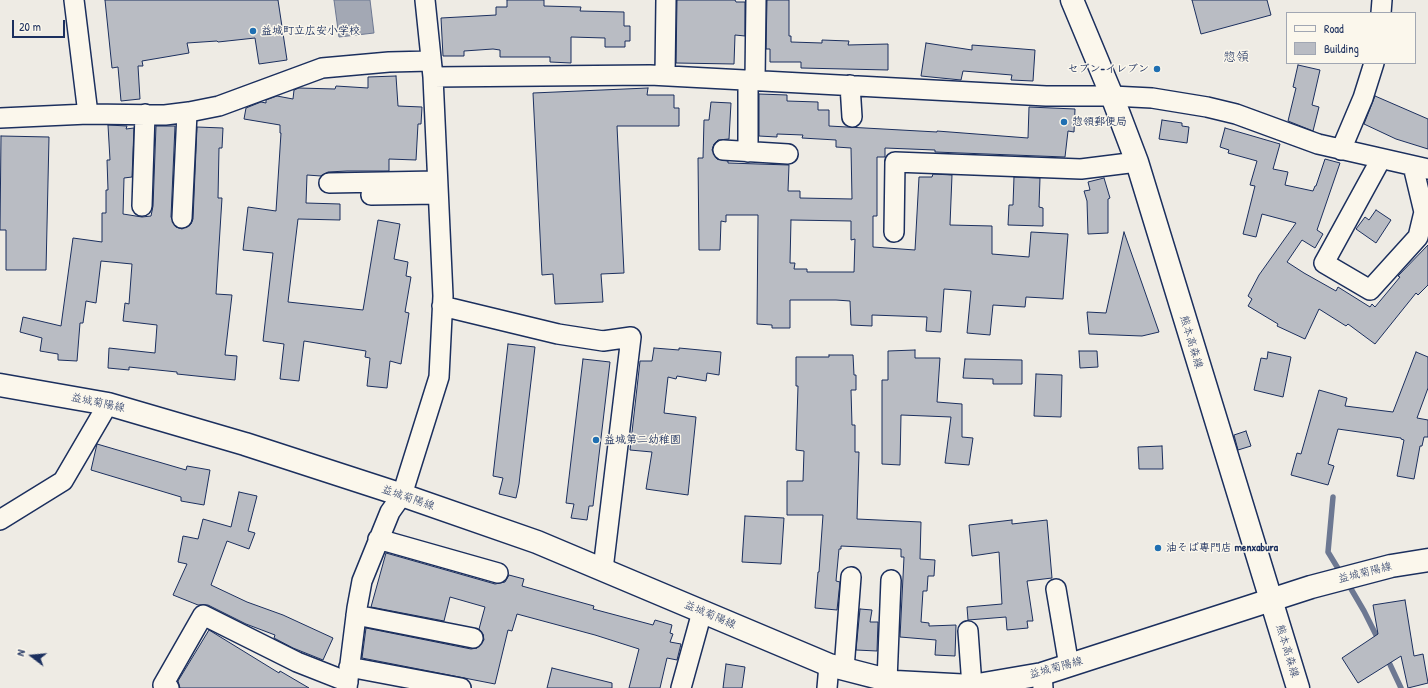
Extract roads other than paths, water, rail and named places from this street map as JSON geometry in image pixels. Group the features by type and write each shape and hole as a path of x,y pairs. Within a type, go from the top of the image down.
{"main road":[{"name":"熊本高森線","path":"1072,0 1112,96 1137,162 1298,688"},
{"name":"益城菊陽線","path":"0,385 108,404 245,444 402,495 537,542 836,667 892,684 972,686 1043,681 1069,666 1271,599 1391,566 1428,560"}],"street":[{"path":"74,0 88,114"},
{"path":"348,679 356,615 362,582 390,512 402,495 439,377 442,306 432,69 425,0"},
{"path":"665,76 666,0"},
{"path":"748,152 756,0"},
{"path":"1381,12 1382,0"},
{"path":"0,118 88,114 186,113 218,106 322,68 389,62 432,69 665,76 1046,96 1112,96 1152,98 1207,107 1236,114 1318,144 1420,168 1424,212 1418,237 1370,290 1324,263 1381,159"},
{"path":"1341,150 1363,98 1374,64"},
{"path":"850,85 852,116"},
{"path":"182,218 186,113"},
{"path":"142,206 145,114"},
{"path":"723,150 788,154"},
{"path":"894,232 895,162 1081,170 1137,162"},
{"path":"329,183 437,188"},
{"path":"371,195 437,188"},
{"path":"442,306 558,334 603,341 632,337 603,569"},
{"path":"0,520 63,481 108,404"},
{"path":"378,539 498,573"},
{"path":"827,688 836,667 851,577"},
{"path":"891,580 892,684"},
{"path":"1056,589 1069,666"},
{"path":"681,688 702,612"},
{"path":"169,688 163,685 202,615 297,662 348,679 461,688"},
{"path":"356,615 474,638"},
{"path":"968,631 972,686"}],"waterway":[{"path":"1333,497 1328,552 1342,575"},
{"path":"1347,582 1379,641"},
{"path":"1386,656 1401,688"}],"place":[{"name":"益城町立広安小学校","path":"253,31"},
{"name":"セブン-イレブン","path":"1157,69"},
{"name":"惣領郵便局","path":"1064,122"},
{"name":"益城第二幼稚園","path":"596,440"},
{"name":"油そば専門店 menxabura","path":"1158,548"}],"district":[{"name":"惣領","path":"1236,58"}]}
